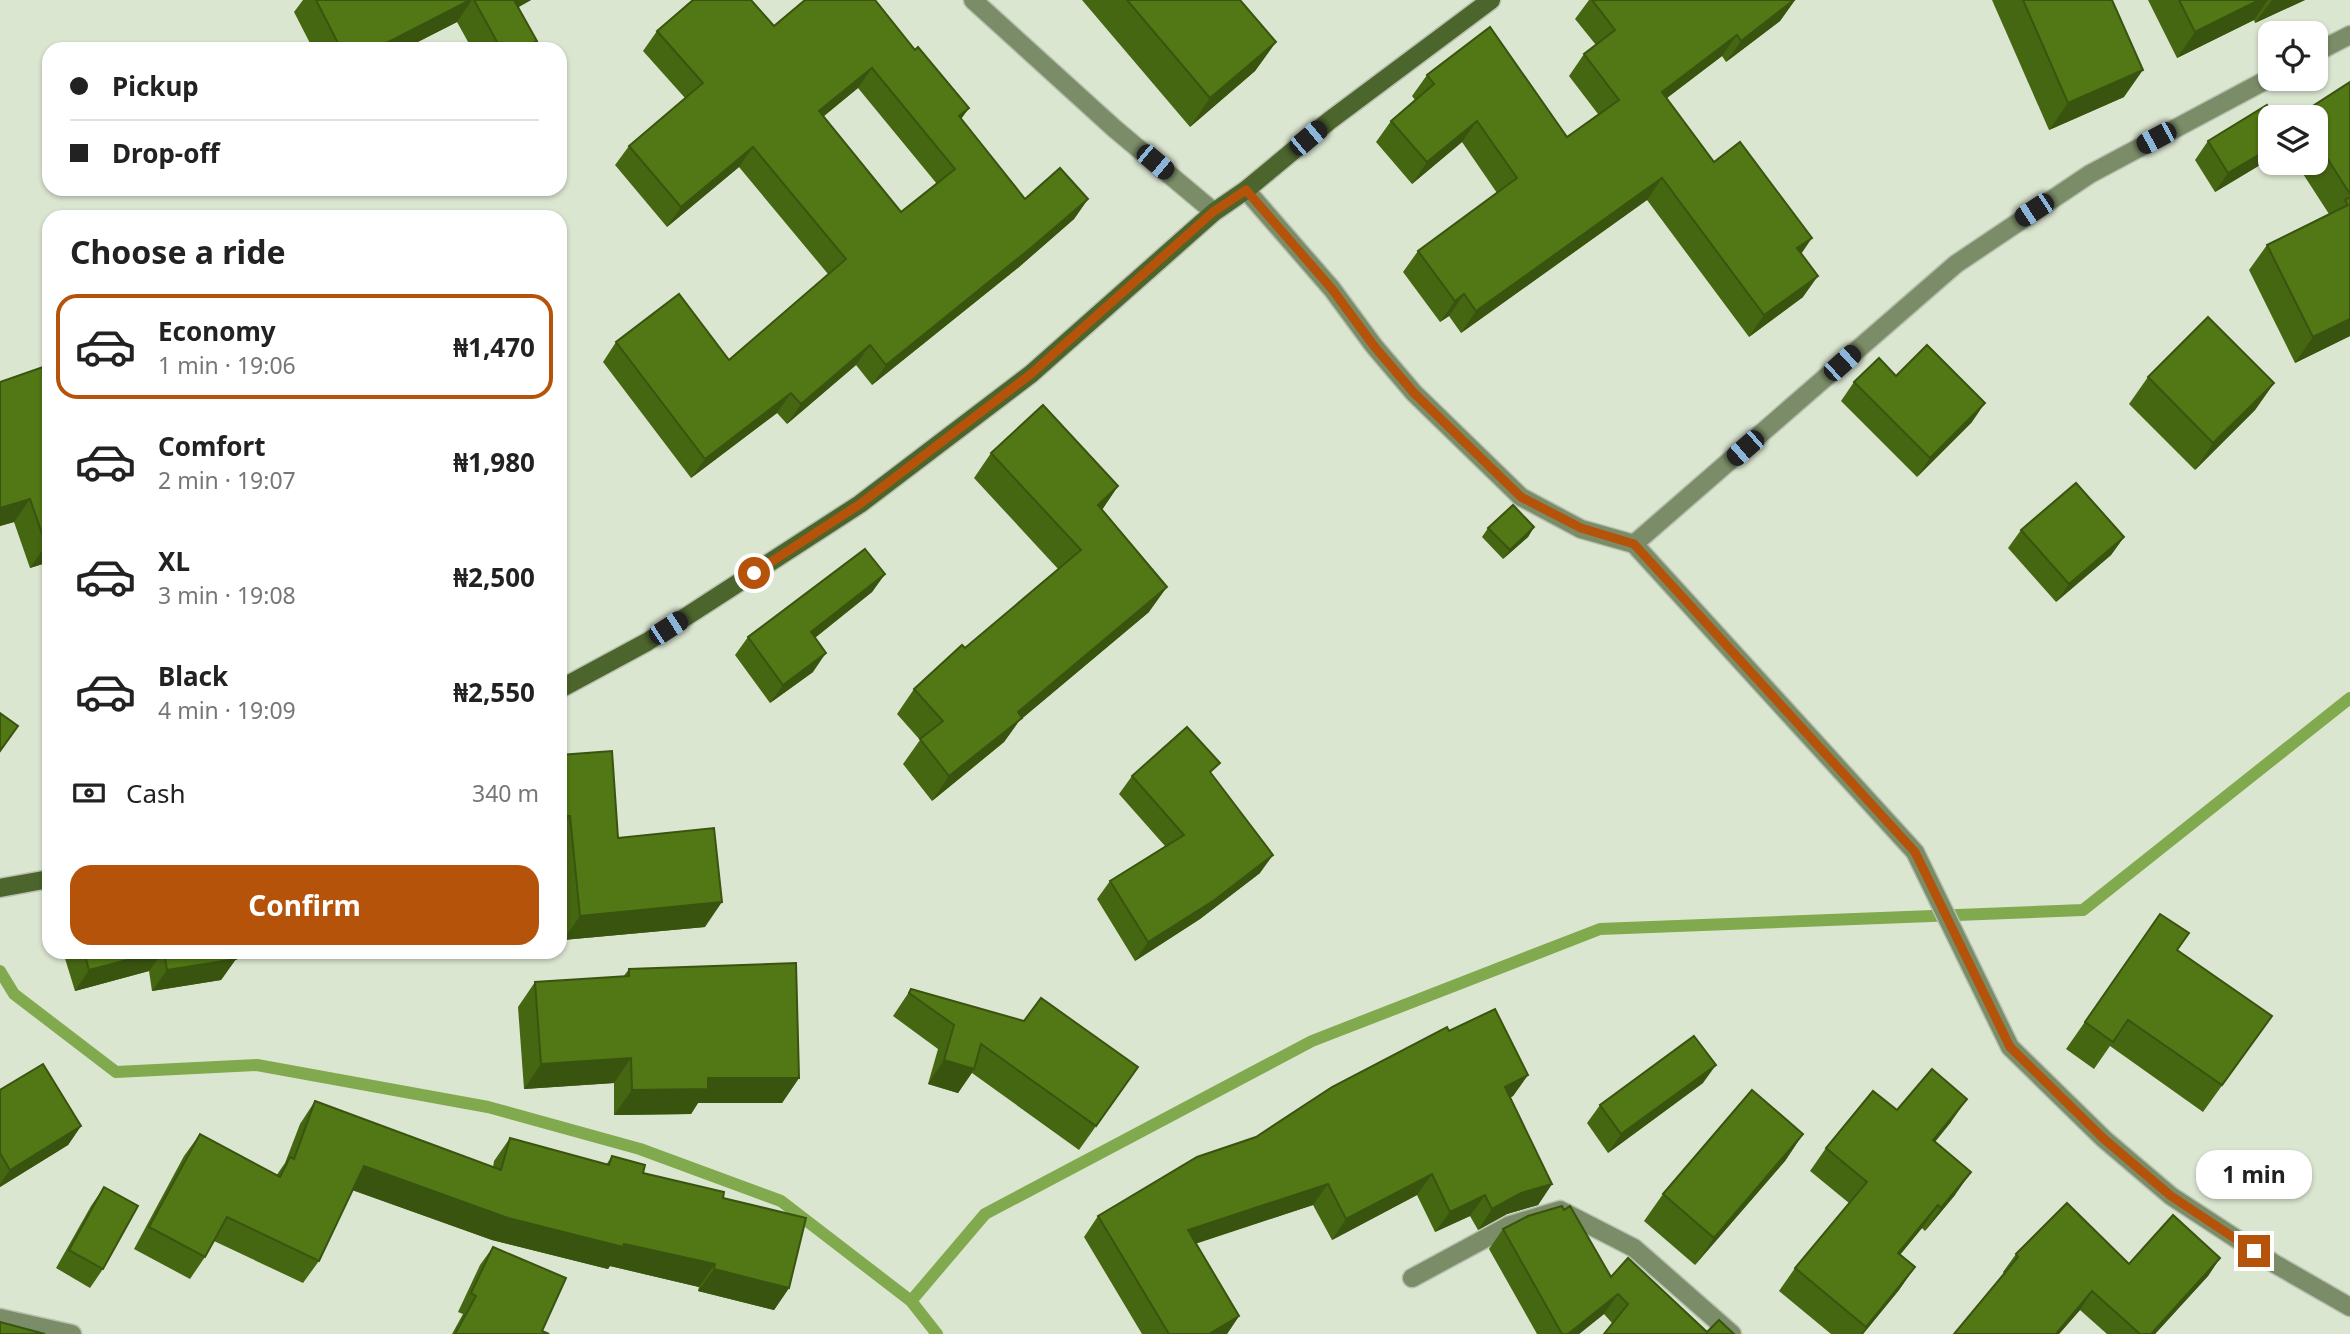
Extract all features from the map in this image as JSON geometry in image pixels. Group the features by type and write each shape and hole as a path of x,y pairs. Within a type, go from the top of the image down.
{"street":[{"path":"972,0 1115,129 1213,212"},
{"path":"567,685 647,642 860,504 1031,374 1213,212 1246,190 1329,121 1491,0"},
{"path":"2328,46 2350,35"},
{"path":"1634,544 1956,264 2090,174 2258,84"},
{"path":"1246,190 1332,289 1374,346 1414,393 1521,497 1581,528 1634,544 1915,852 2010,1047 2104,1139 2171,1196 2275,1264 2350,1307"},
{"path":"0,888 42,880"},
{"path":"1412,1278 1510,1226 1560,1210 1634,1248 1732,1334"},
{"path":"0,1318 72,1334"}],"building":[{"path":"316,0 470,0 389,42 337,42"},
{"path":"474,0 514,0 537,41 497,42"},
{"path":"693,0 751,0 774,26 805,0 875,0 915,50 918,47 969,108 959,116 1025,199 1060,168 1088,199 886,365 870,345 801,404 791,393 705,459 616,342 679,294 729,360 846,259 753,147 681,207 629,146 703,83 657,31","holes":["872,68 955,169 901,212 819,111"]},
{"path":"1127,0 1240,0 1276,42 1210,98"},
{"path":"1592,0 1794,0 1741,41 1737,35 1662,92 1714,162 1740,142 1812,238 1797,248 1818,276 1764,315 1662,178 1476,311 1464,294 1455,301 1418,251 1517,178 1477,121 1427,162 1391,121 1434,84 1427,75 1490,27 1567,137 1619,100 1584,54 1615,30"},
{"path":"2023,0 2112,0 2143,70 2068,103"},
{"path":"2179,0 2259,0 2195,32"},
{"path":"2350,82 2350,194 2328,159 2328,105 2314,105"},
{"path":"2258,110 2258,155 2228,173 2208,141"},
{"path":"2350,197 2350,319 2313,337 2267,245 2348,205 2345,200"},
{"path":"2208,317 2274,383 2213,443 2148,377"},
{"path":"1927,345 1985,403 1930,458 1854,382 1879,358 1896,376"},
{"path":"42,367 42,534 30,499 0,508 0,382"},
{"path":"1043,405 1118,486 1098,505 1167,587 1018,712 1022,718 949,776 920,739 943,721 914,689 962,645 965,648 1081,550 991,453"},
{"path":"2076,483 2124,537 2069,584 2021,530"},
{"path":"1513,505 1534,527 1510,550 1488,528"},
{"path":"865,549 885,574 811,632 826,653 783,685 748,637"},
{"path":"0,713 18,726 0,751"},
{"path":"1187,727 1220,763 1210,772 1273,855 1213,901 1148,942 1110,881 1184,835 1132,776"},
{"path":"612,751 618,838 714,828 722,902 580,916 570,816 567,816 567,754"},
{"path":"2160,914 2189,933 2177,950 2272,1016 2222,1085 2128,1020 2113,1042 2085,1022"},
{"path":"86,959 131,959 89,970"},
{"path":"165,959 236,959 167,970"},
{"path":"796,963 799,1078 708,1078 708,1089 632,1090 631,1058 541,1064 535,982 629,976 629,969"},
{"path":"911,989 1024,1021 1041,998 1138,1067 1096,1126 981,1044 974,1069 944,1060 954,1025 909,993"},
{"path":"1495,1009 1528,1075 1505,1087 1552,1184 1521,1193 1492,1209 1485,1195 1450,1212 1432,1174 1346,1219 1328,1184 1188,1230 1239,1316 1209,1334 1169,1334 1098,1216 1197,1157 1256,1137 1332,1087 1447,1027 1449,1031"},
{"path":"1694,1036 1716,1065 1621,1134 1600,1105"},
{"path":"43,1064 81,1126 10,1170 0,1153 0,1090"},
{"path":"1932,1069 1967,1099 1933,1140 1971,1172 1941,1208 1938,1205 1898,1253 1915,1267 1866,1327 1795,1268 1867,1182 1826,1148 1873,1091 1897,1110"},
{"path":"1752,1090 1803,1134 1714,1238 1663,1194"},
{"path":"315,1101 501,1170 510,1138 609,1165 612,1156 645,1165 643,1173 724,1192 723,1198 806,1218 789,1288 714,1269 715,1264 624,1244 623,1247 508,1218 364,1166 319,1261 227,1217 205,1257 149,1227 200,1134 280,1177 290,1157 294,1159"},
{"path":"104,1187 138,1206 103,1269 69,1250"},
{"path":"2067,1203 2129,1264 2173,1215 2220,1258 2151,1334 2140,1334 2092,1291 2056,1334 1954,1334 2018,1257 2016,1254"},
{"path":"1562,1206 1564,1210 1570,1206 1611,1277 1628,1258 1707,1332 1719,1320 1734,1334 1604,1334 1628,1304 1618,1294 1568,1334 1562,1334 1503,1229 1528,1216"},
{"path":"493,1247 566,1278 542,1331 549,1334 455,1334 476,1296 471,1293"},
{"path":"0,1322 45,1334 0,1334"}],"waterway":[{"path":"911,1301 985,1214 1312,1041 1600,929 2083,910 2350,698"},
{"path":"0,971 14,994 116,1072 257,1065 488,1107 640,1149 781,1201 911,1301 937,1334"}],"route":[{"path":"754,573 860,504 1031,374 1213,212 1246,190 1332,289 1374,346 1414,393 1521,497 1581,528 1634,544 1915,852 2010,1047 2104,1139 2171,1196 2254,1251"}]}
